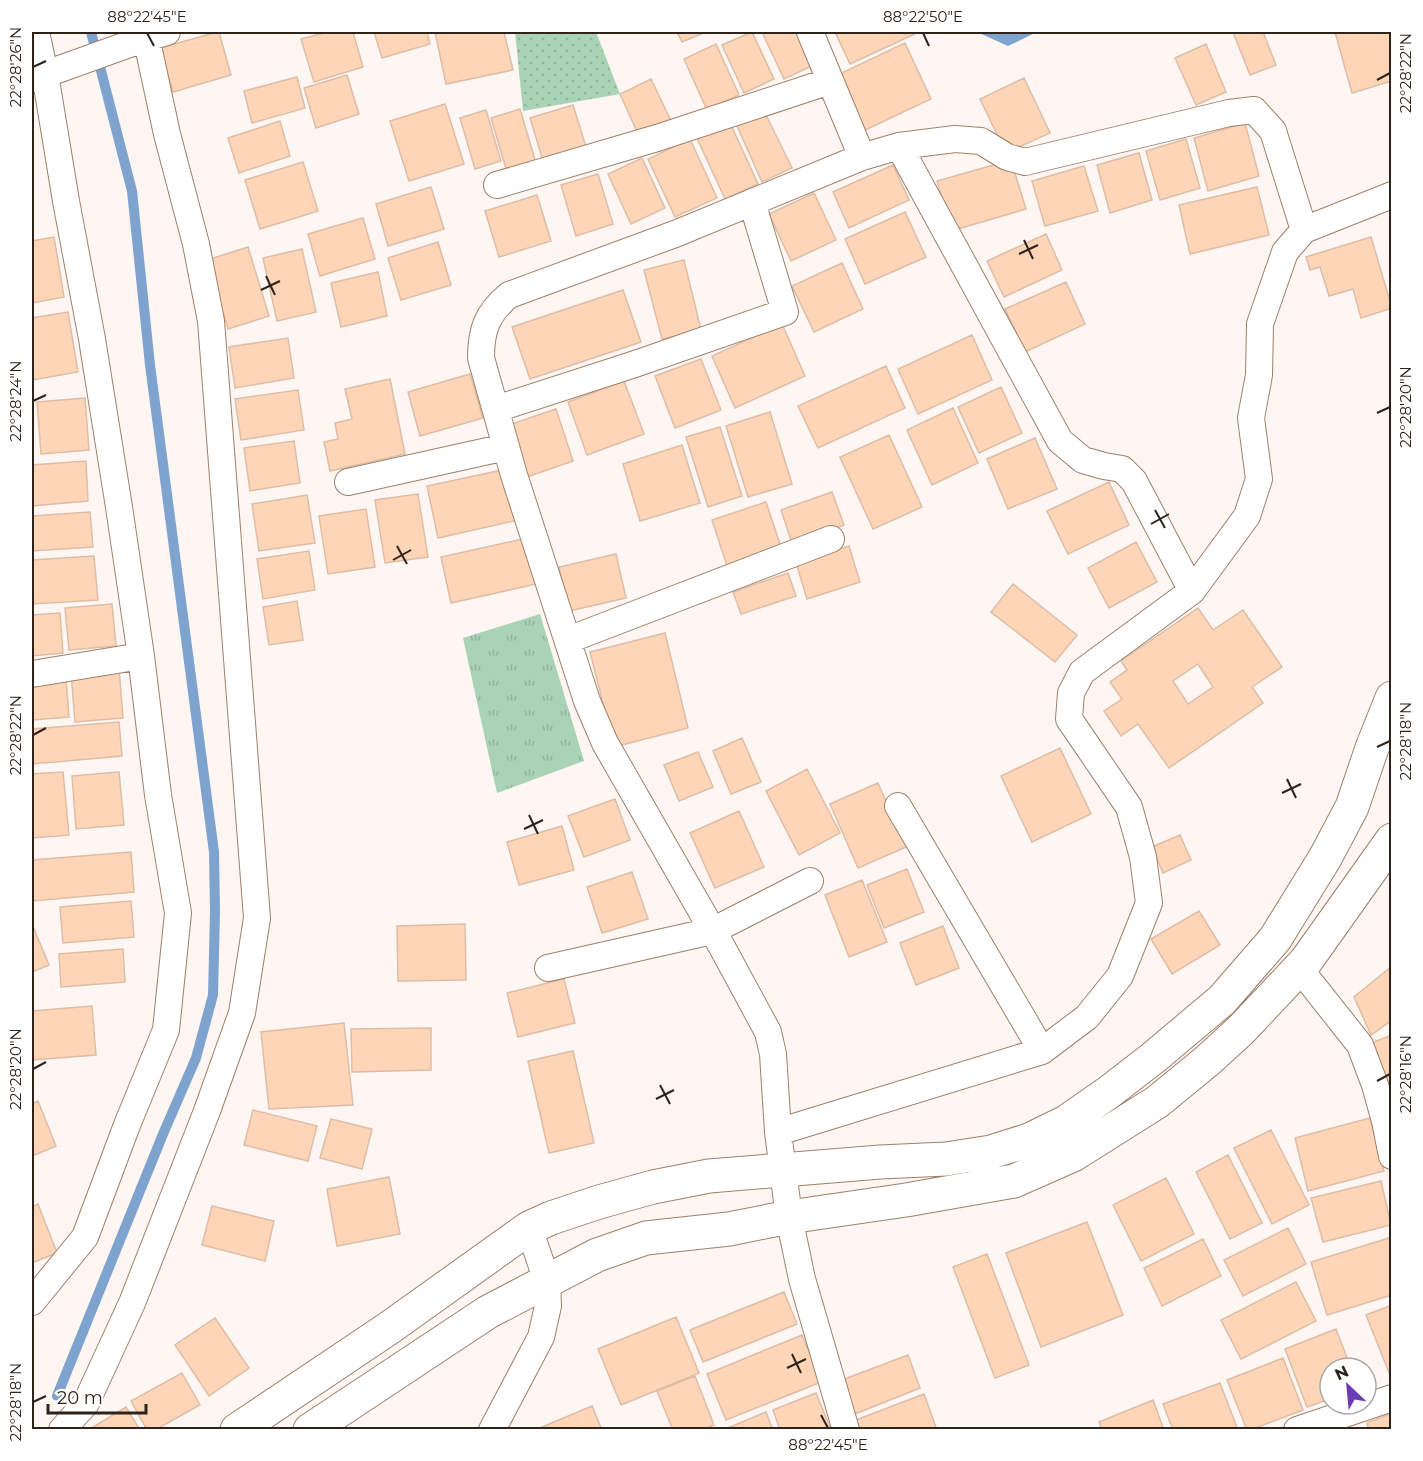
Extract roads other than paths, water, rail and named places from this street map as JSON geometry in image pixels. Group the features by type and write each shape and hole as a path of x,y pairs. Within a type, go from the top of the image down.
{"main road":[{"path":"237,1430 389,1328 529,1228 551,1218 652,1187 710,1176 946,1159 991,1152 1029,1140 1066,1122 1153,1058 1222,1000 1275,939 1325,858 1352,807 1386,736 1392,698"},
{"path":"310,1430 488,1312 597,1254 646,1238 729,1229 789,1217 1014,1181 1073,1155 1157,1102 1241,1030 1306,961 1392,840"}],"street":[{"path":"32,1302 85,1237 166,1030 178,913 158,795 141,656 96,362 66,201 38,76 36,32"},
{"path":"810,32 862,157"},
{"path":"38,76 152,34 167,134 196,244 211,321 257,918 242,1013 207,1111 132,1303 86,1403 62,1430"},
{"path":"497,185 657,138 830,81"},
{"path":"846,1430 802,1279 789,1217 778,1132 773,1054 768,1032 605,743 587,701 506,447 481,358 484,327 496,306 509,295 675,234 862,157 899,146 955,139 981,141 1007,157 1025,162 1229,113 1254,110 1273,131 1304,230"},
{"path":"899,146 1060,441 1083,460 1122,470 1134,481 1192,591"},
{"path":"778,1132 1042,1051 1088,1017 1120,976 1149,903 1143,857 1129,807 1069,719 1071,693 1082,672 1192,591 1247,516 1259,479 1251,418 1259,375 1260,324 1285,252 1304,230 1392,195"},
{"path":"496,409 785,312 752,202"},
{"path":"348,482 506,447"},
{"path":"568,640 831,539"},
{"path":"32,674 141,656"},
{"path":"898,806 1042,1051"},
{"path":"548,968 712,931 810,881"},
{"path":"1299,968 1360,1045 1388,1120 1392,1156"},
{"path":"492,1430 541,1337 548,1306 547,1281 529,1228"},
{"path":"1297,1430 1392,1398"}],"water":[{"path":"977,32 1037,32 1008,46"}],"waterway":[{"path":"57,1396 196,1058 213,995 214,852 150,365 132,191 91,32"}]}
